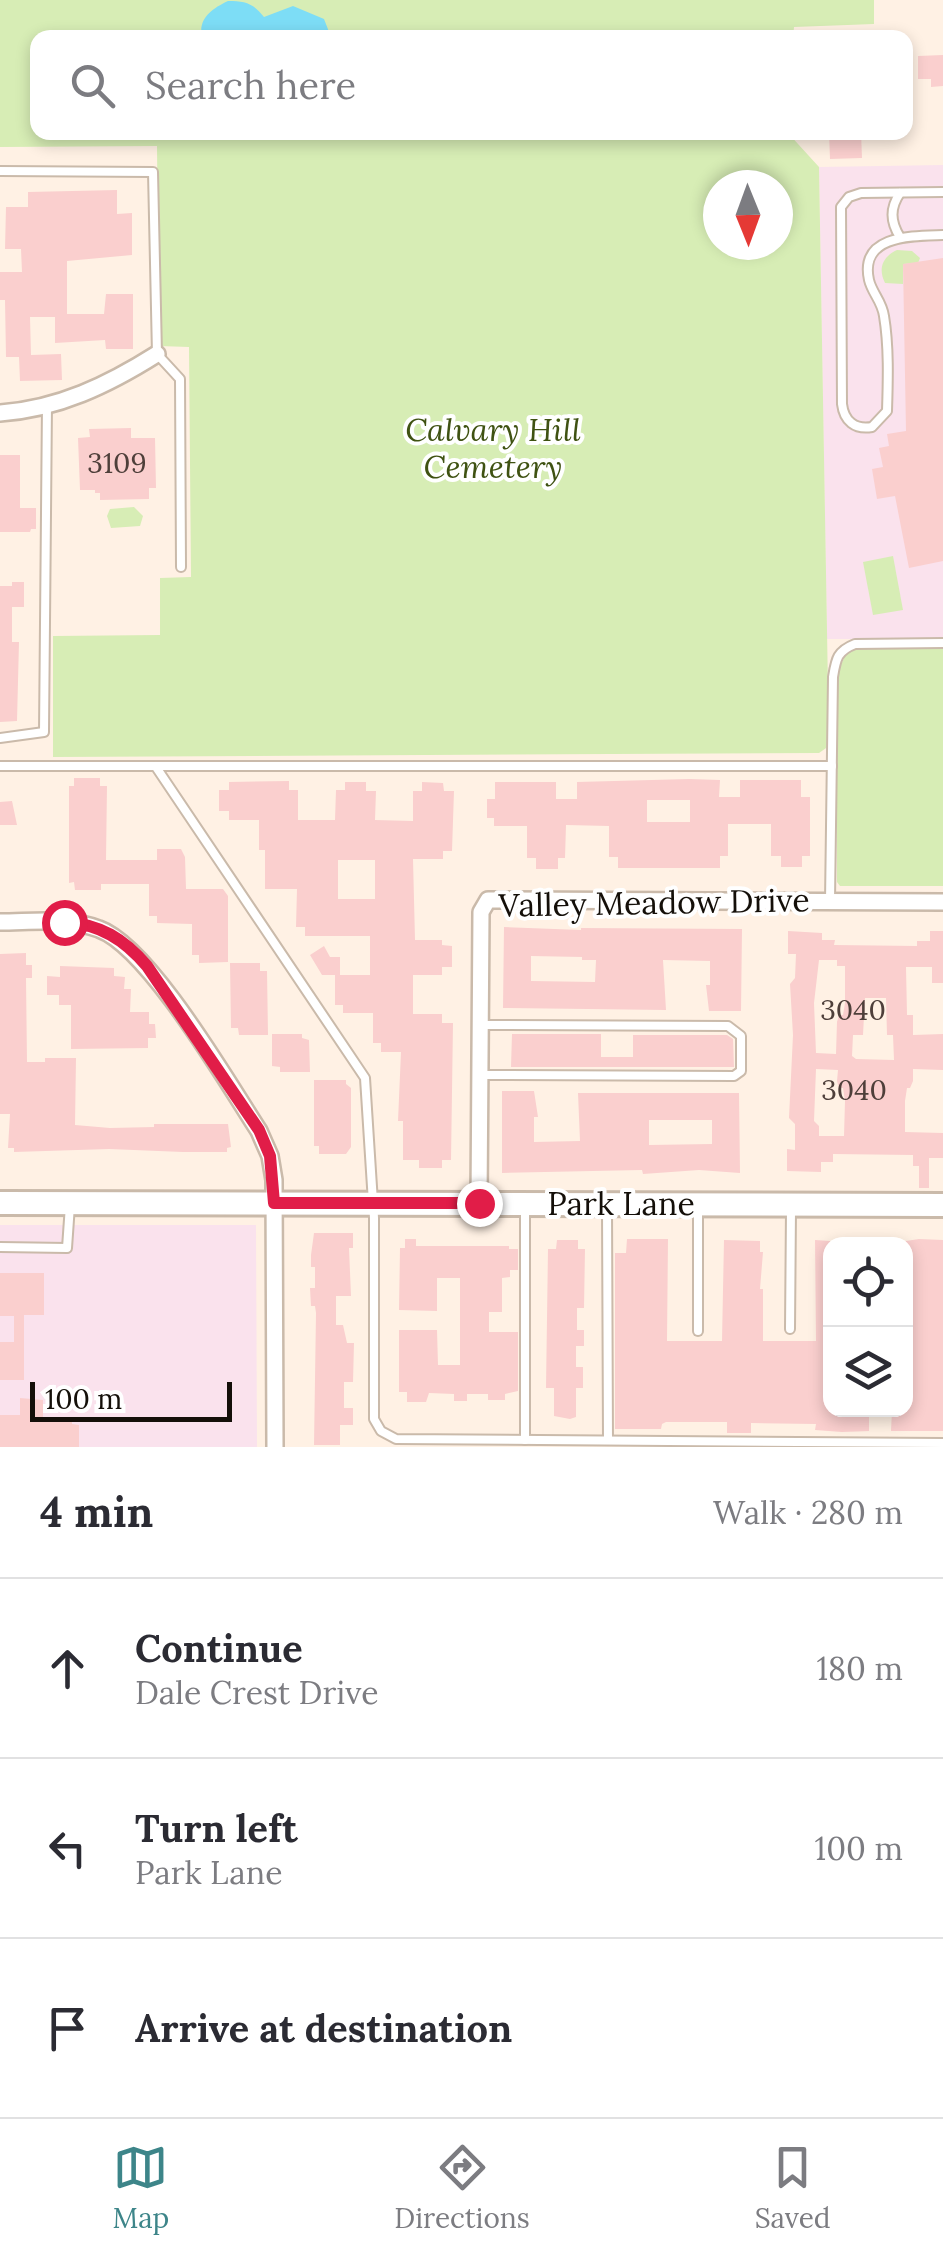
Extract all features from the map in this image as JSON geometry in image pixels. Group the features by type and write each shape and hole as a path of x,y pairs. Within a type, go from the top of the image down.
{"street":[{"path":"0,413 106,386 157,354"},
{"name":"Valley Meadow Drive","path":"479,1203 484,903 492,898 943,902"},
{"path":"0,922 86,925 110,933 134,951 259,1130 270,1156 274,1203 275,1447"},
{"name":"Park Lane","path":"0,1202 943,1205"}],"lane":[{"path":"0,172 154,172 157,354 180,379 182,567"},
{"path":"900,192 892,210 900,237"},
{"path":"943,192 854,194 844,201 840,213 842,404 846,418 858,427 879,423 887,403 884,312 868,278 868,266 879,246 900,237 943,236"},
{"path":"0,738 44,732 47,404"},
{"path":"830,901 836,657 856,644 943,643"},
{"path":"0,766 832,766"},
{"path":"156,767 366,1078 377,1426 396,1438 943,1443"},
{"path":"480,1025 728,1026 741,1036 741,1071 734,1076 480,1074"},
{"path":"0,1247 68,1248 70,1203"},
{"path":"526,1203 526,1440"},
{"path":"608,1204 608,1440"},
{"path":"698,1205 698,1330"},
{"path":"790,1329 791,1205"}],"shaded area":[{"path":"943,165 943,639 827,639 819,167"},
{"path":"0,1225 256,1225 257,1447 0,1447"}],"green space":[{"name":"Calvary Hill Cemetery","path":"0,0 874,0 874,24 794,30 30,30 30,140 794,140 819,167 829,746 819,753 53,757 53,636 160,635 160,578 191,577 189,347 159,346 157,146 0,147"},
{"path":"897,250 912,251 920,258 918,263 903,264 903,284 885,283 883,264"},
{"path":"134,507 143,516 140,526 111,528 107,516 110,509"},
{"path":"893,556 903,610 873,615 863,562"},
{"path":"854,649 943,649 943,886 840,886 837,882 837,673 846,654"}],"water":[{"path":"228,1 239,2 264,17 293,6 324,19 328,30 202,30 207,15"}],"building":[{"path":"943,55 943,86 931,87 931,79 918,79 918,56"},
{"path":"829,140 861,140 862,158 830,159"},
{"path":"117,190 117,214 132,213 132,255 67,261 67,314 104,314 106,294 133,294 133,349 106,349 105,340 55,343 55,317 30,317 31,355 61,354 62,380 20,381 19,357 6,357 5,300 0,300 0,272 22,272 21,249 5,249 6,207 28,207 28,192"},
{"path":"943,258 943,561 909,568 895,496 877,499 872,469 883,467 879,448 889,446 887,434 906,431 903,264"},
{"path":"131,428 131,438 155,438 156,488 149,488 149,499 100,500 100,493 95,490 80,490 78,438 90,437 89,429"},
{"path":"0,455 20,455 20,508 36,508 36,529 30,532 0,532"},
{"path":"12,582 24,582 24,607 12,607 12,642 19,642 17,721 0,722 0,586 12,586"},
{"path":"74,778 100,778 100,786 107,786 106,860 157,860 157,849 181,849 186,889 223,889 228,896 228,962 199,963 199,955 192,955 192,924 157,923 157,916 149,916 149,884 101,884 101,890 75,890 74,882 69,883 69,786 74,786"},
{"path":"720,780 719,797 740,797 740,780 801,780 801,797 810,797 810,856 802,856 802,867 781,867 781,856 771,856 771,824 728,824 728,856 720,856 720,868 618,868 618,857 609,857 609,826 566,825 565,858 558,858 558,869 536,869 536,858 527,858 527,826 494,826 494,818 487,818 487,799 495,799 495,782 556,782 556,799 577,799 577,782","holes":["647,800 690,800 690,822 647,822"]},
{"path":"289,781 289,790 298,790 298,820 335,820 336,790 345,790 345,782 366,782 366,791 376,791 375,820 413,821 413,791 422,791 422,782 443,783 444,791 454,791 452,851 443,851 443,859 413,859 415,940 442,940 442,945 452,946 452,967 442,967 442,975 413,975 413,1014 442,1014 442,1023 453,1023 451,1160 442,1160 442,1168 419,1168 419,1160 403,1160 403,1121 398,1121 401,1052 381,1052 381,1043 373,1043 373,1013 343,1013 343,1005 335,1005 335,975 322,975 310,955 324,946 330,957 340,957 340,975 370,975 370,936 305,936 305,927 296,927 297,889 265,889 265,850 259,850 259,820 229,820 229,811 219,811 219,790 229,790 229,782","holes":["338,860 375,860 375,899 338,899"]},
{"path":"12,801 17,825 0,825 0,802"},
{"path":"504,927 742,929 741,1011 709,1011 706,985 710,985 710,961 663,960 666,1010 503,1008","holes":["531,956 596,960 595,982 531,981"]},
{"path":"788,931 822,933 822,940 835,940 834,945 917,946 917,941 930,941 930,931 943,931 943,983 932,983 932,967 906,967 907,1015 913,1015 913,1035 943,1034 943,1070 913,1069 905,1101 905,1132 943,1133 943,1158 929,1158 929,1188 919,1188 919,1166 913,1166 913,1155 833,1154 833,1162 821,1162 821,1172 787,1171 787,1149 795,1150 795,1124 789,1118 793,1035 790,984 795,978 796,954 788,954","holes":["819,960 837,960 837,966 845,966 845,1003 837,1022 836,1054 816,1053 814,1003","865,998 886,998 887,1035 893,1035 894,1060 852,1056 853,1035 863,1035","816,1069 838,1070 837,1081 845,1101 844,1136 819,1136 819,1126 814,1121"]},
{"path":"26,953 26,965 32,965 32,978 26,978 27,1062 76,1058 75,1125 110,1128 228,1124 231,1147 227,1152 14,1152 14,1148 8,1148 10,1114 0,1114 0,954"},
{"path":"230,963 260,963 260,971 267,971 268,1035 239,1035 238,1028 231,1028"},
{"path":"60,966 114,968 114,976 125,977 124,989 131,989 130,1012 149,1012 149,1024 155,1024 156,1038 148,1038 148,1048 71,1049 71,1005 59,1005 59,995 47,995 47,976 60,977"},
{"path":"272,1034 302,1034 302,1038 309,1040 310,1072 280,1072 280,1067 272,1066"},
{"path":"512,1034 601,1034 601,1057 633,1057 633,1035 727,1035 733,1039 734,1067 511,1067"},
{"path":"314,1080 346,1080 351,1088 351,1147 346,1154 319,1154 319,1146 314,1146"},
{"path":"502,1091 534,1091 538,1117 534,1117 534,1142 580,1141 578,1093 739,1093 740,1173 502,1173","holes":["649,1120 712,1120 712,1144 649,1145"]},
{"path":"314,1233 353,1233 353,1248 349,1248 351,1296 336,1296 336,1325 343,1325 347,1343 354,1343 353,1382 344,1382 344,1408 353,1408 353,1425 340,1425 340,1445 314,1445 316,1313 315,1306 311,1306 310,1288 315,1288 315,1267 311,1267"},
{"path":"405,1239 416,1239 416,1246 518,1249 518,1270 510,1270 510,1277 502,1278 502,1312 489,1312 489,1332 518,1332 518,1391 505,1394 505,1400 488,1400 488,1394 467,1394 467,1401 454,1401 454,1394 429,1393 426,1402 407,1402 407,1392 399,1392 399,1330 437,1330 438,1365 460,1365 460,1278 437,1278 437,1311 399,1310 400,1248 405,1248"},
{"path":"627,1239 668,1239 667,1341 722,1341 724,1240 760,1241 763,1341 816,1341 815,1240 823,1241 823,1417 869,1417 869,1431 815,1430 816,1424 751,1423 751,1433 727,1433 727,1422 666,1422 661,1429 615,1429 615,1253 626,1253"},
{"path":"557,1240 578,1240 578,1249 585,1249 584,1308 577,1308 577,1330 584,1330 584,1346 576,1346 576,1367 583,1367 583,1388 576,1388 576,1417 570,1419 554,1416 554,1388 546,1388 548,1249 556,1249"},
{"path":"913,1240 943,1240 943,1431 891,1431 892,1417 913,1417"},
{"path":"0,1273 44,1273 44,1315 24,1315 24,1380 0,1380 0,1342 14,1342 14,1316 0,1316"},
{"path":"20,1398 43,1400 43,1420 72,1420 72,1424 79,1425 79,1447 0,1447 0,1415 20,1415"}],"route":[{"path":"64,922 110,933 147,966 259,1130 270,1156 274,1203 479,1203"}]}
